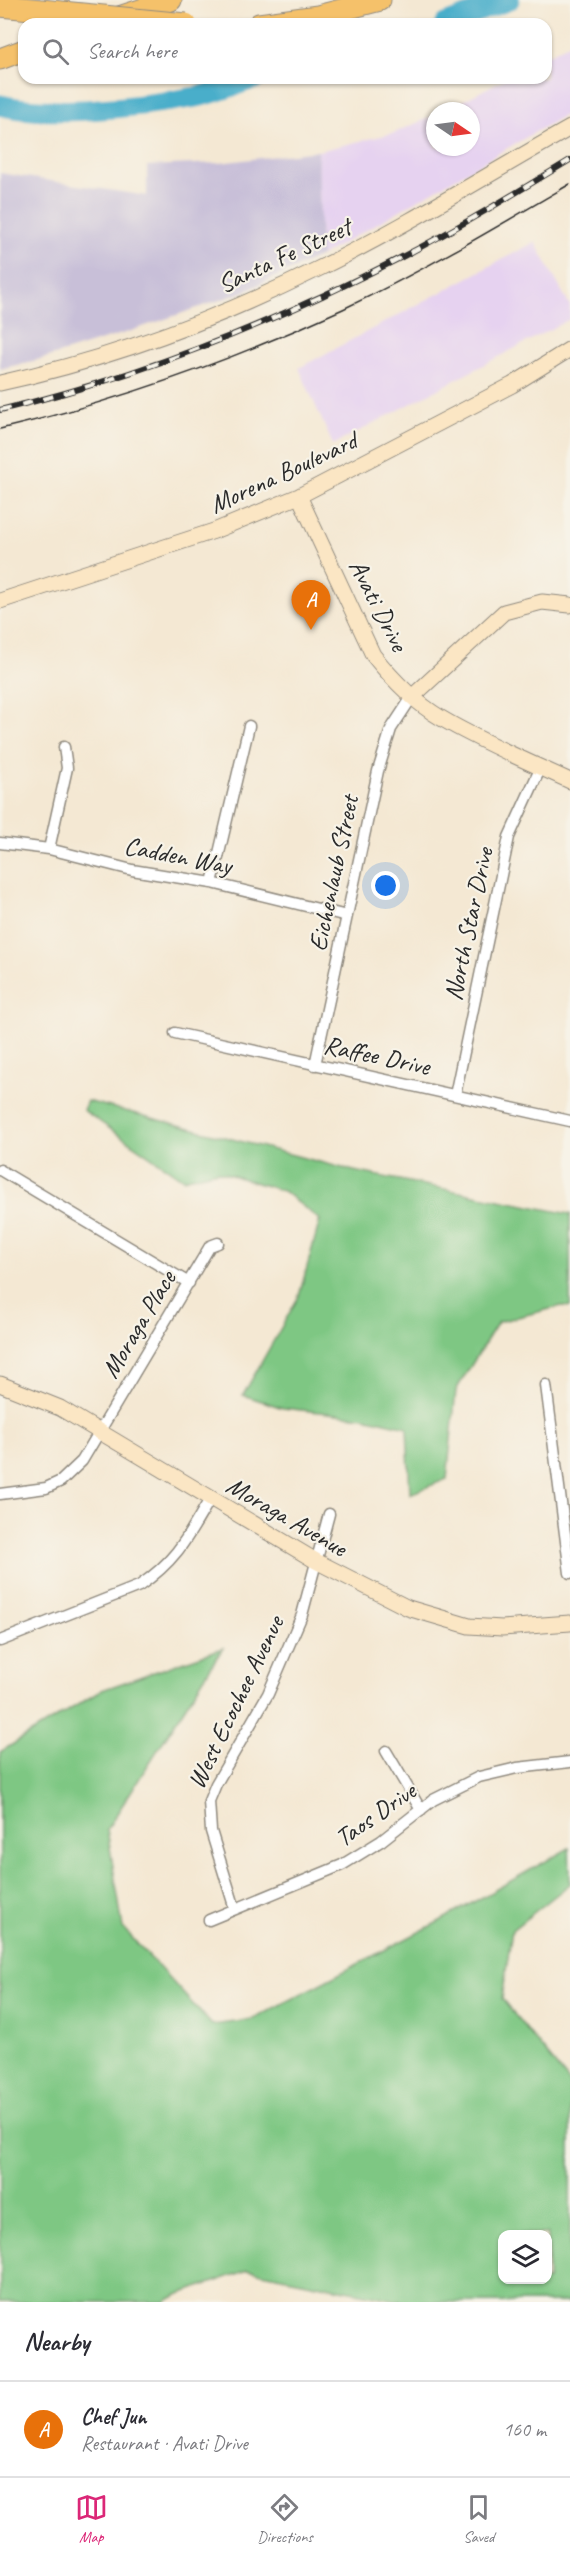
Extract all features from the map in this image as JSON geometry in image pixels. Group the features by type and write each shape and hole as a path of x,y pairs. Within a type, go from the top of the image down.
{"highway":[{"path":"0,11 29,0"},
{"path":"116,18 171,0"},
{"path":"303,18 380,0"},
{"path":"0,6 124,18"},
{"path":"0,59 18,52"}],"main road":[{"name":"Santa Fe Street","path":"0,383 39,375 157,337 278,288 355,250 570,128"},
{"name":"Morena Boulevard","path":"0,601 214,531 299,496 512,385 570,349"},
{"name":"Avati Drive","path":"299,496 373,655 411,697 440,718 570,781"},
{"path":"411,697 504,612 542,602 570,605"},
{"name":"Moraga Avenue","path":"0,1384 60,1408 316,1561 408,1608 469,1626 502,1628 570,1623"}],"street":[{"name":"Eichenlaub Street","path":"315,1065 378,771 391,729 411,697"},
{"path":"212,883 249,726"},
{"path":"49,849 67,768 64,747"},
{"name":"North Star Drive","path":"455,1095 509,837 541,767"},
{"name":"Cadden Way","path":"0,843 49,849 132,870 212,883 347,916"},
{"name":"Raffee Drive","path":"175,1033 570,1121"},
{"path":"0,1170 189,1283"},
{"name":"Moraga Place","path":"0,1494 46,1488 61,1481 82,1461 210,1246 218,1243"},
{"path":"546,1385 565,1491 570,1573"},
{"path":"0,1641 139,1586 157,1574 178,1553 210,1499"},
{"name":"West Ecochee Avenue","path":"235,1909 211,1831 209,1801 216,1784 268,1694 302,1615 329,1514"},
{"path":"386,1751 421,1810"},
{"name":"Taos Drive","path":"209,1920 342,1865 381,1841 433,1800 479,1778 517,1768 570,1762"}],"shaded area":[{"path":"570,43 570,112 321,256 318,151 394,133 426,119 426,156 480,156 480,102 461,102 495,84 552,84 552,53"},
{"path":"318,151 321,256 243,292 128,332 45,358 0,369 0,173 147,196 147,166 219,163"},
{"path":"535,242 570,306 570,319 333,445 299,368"}],"green space":[{"path":"87,1101 354,1171 570,1214 570,1307 562,1306 498,1322 456,1390 447,1479 410,1494 407,1427 364,1417 283,1408 243,1395 299,1296 320,1220 283,1191 218,1171 183,1179 83,1110"},
{"path":"223,1648 107,1829 123,1928 212,2025 251,2020 440,1921 569,1848 570,1884 512,1930 502,1999 570,2083 570,2302 405,2302 248,2270 177,2295 165,2302 0,2302 0,1752 102,1690"}],"waterway":[{"path":"461,18 509,0"},
{"path":"0,105 21,109 70,111 124,107 196,97 239,84"}],"tram line":[{"path":"0,429 88,406 174,378 302,328 401,280 570,184"}],"railway":[{"path":"0,410 52,397 154,365 303,305 422,247 570,160"}],"place":[{"name":"Chef Jun","path":"311,630"}]}
